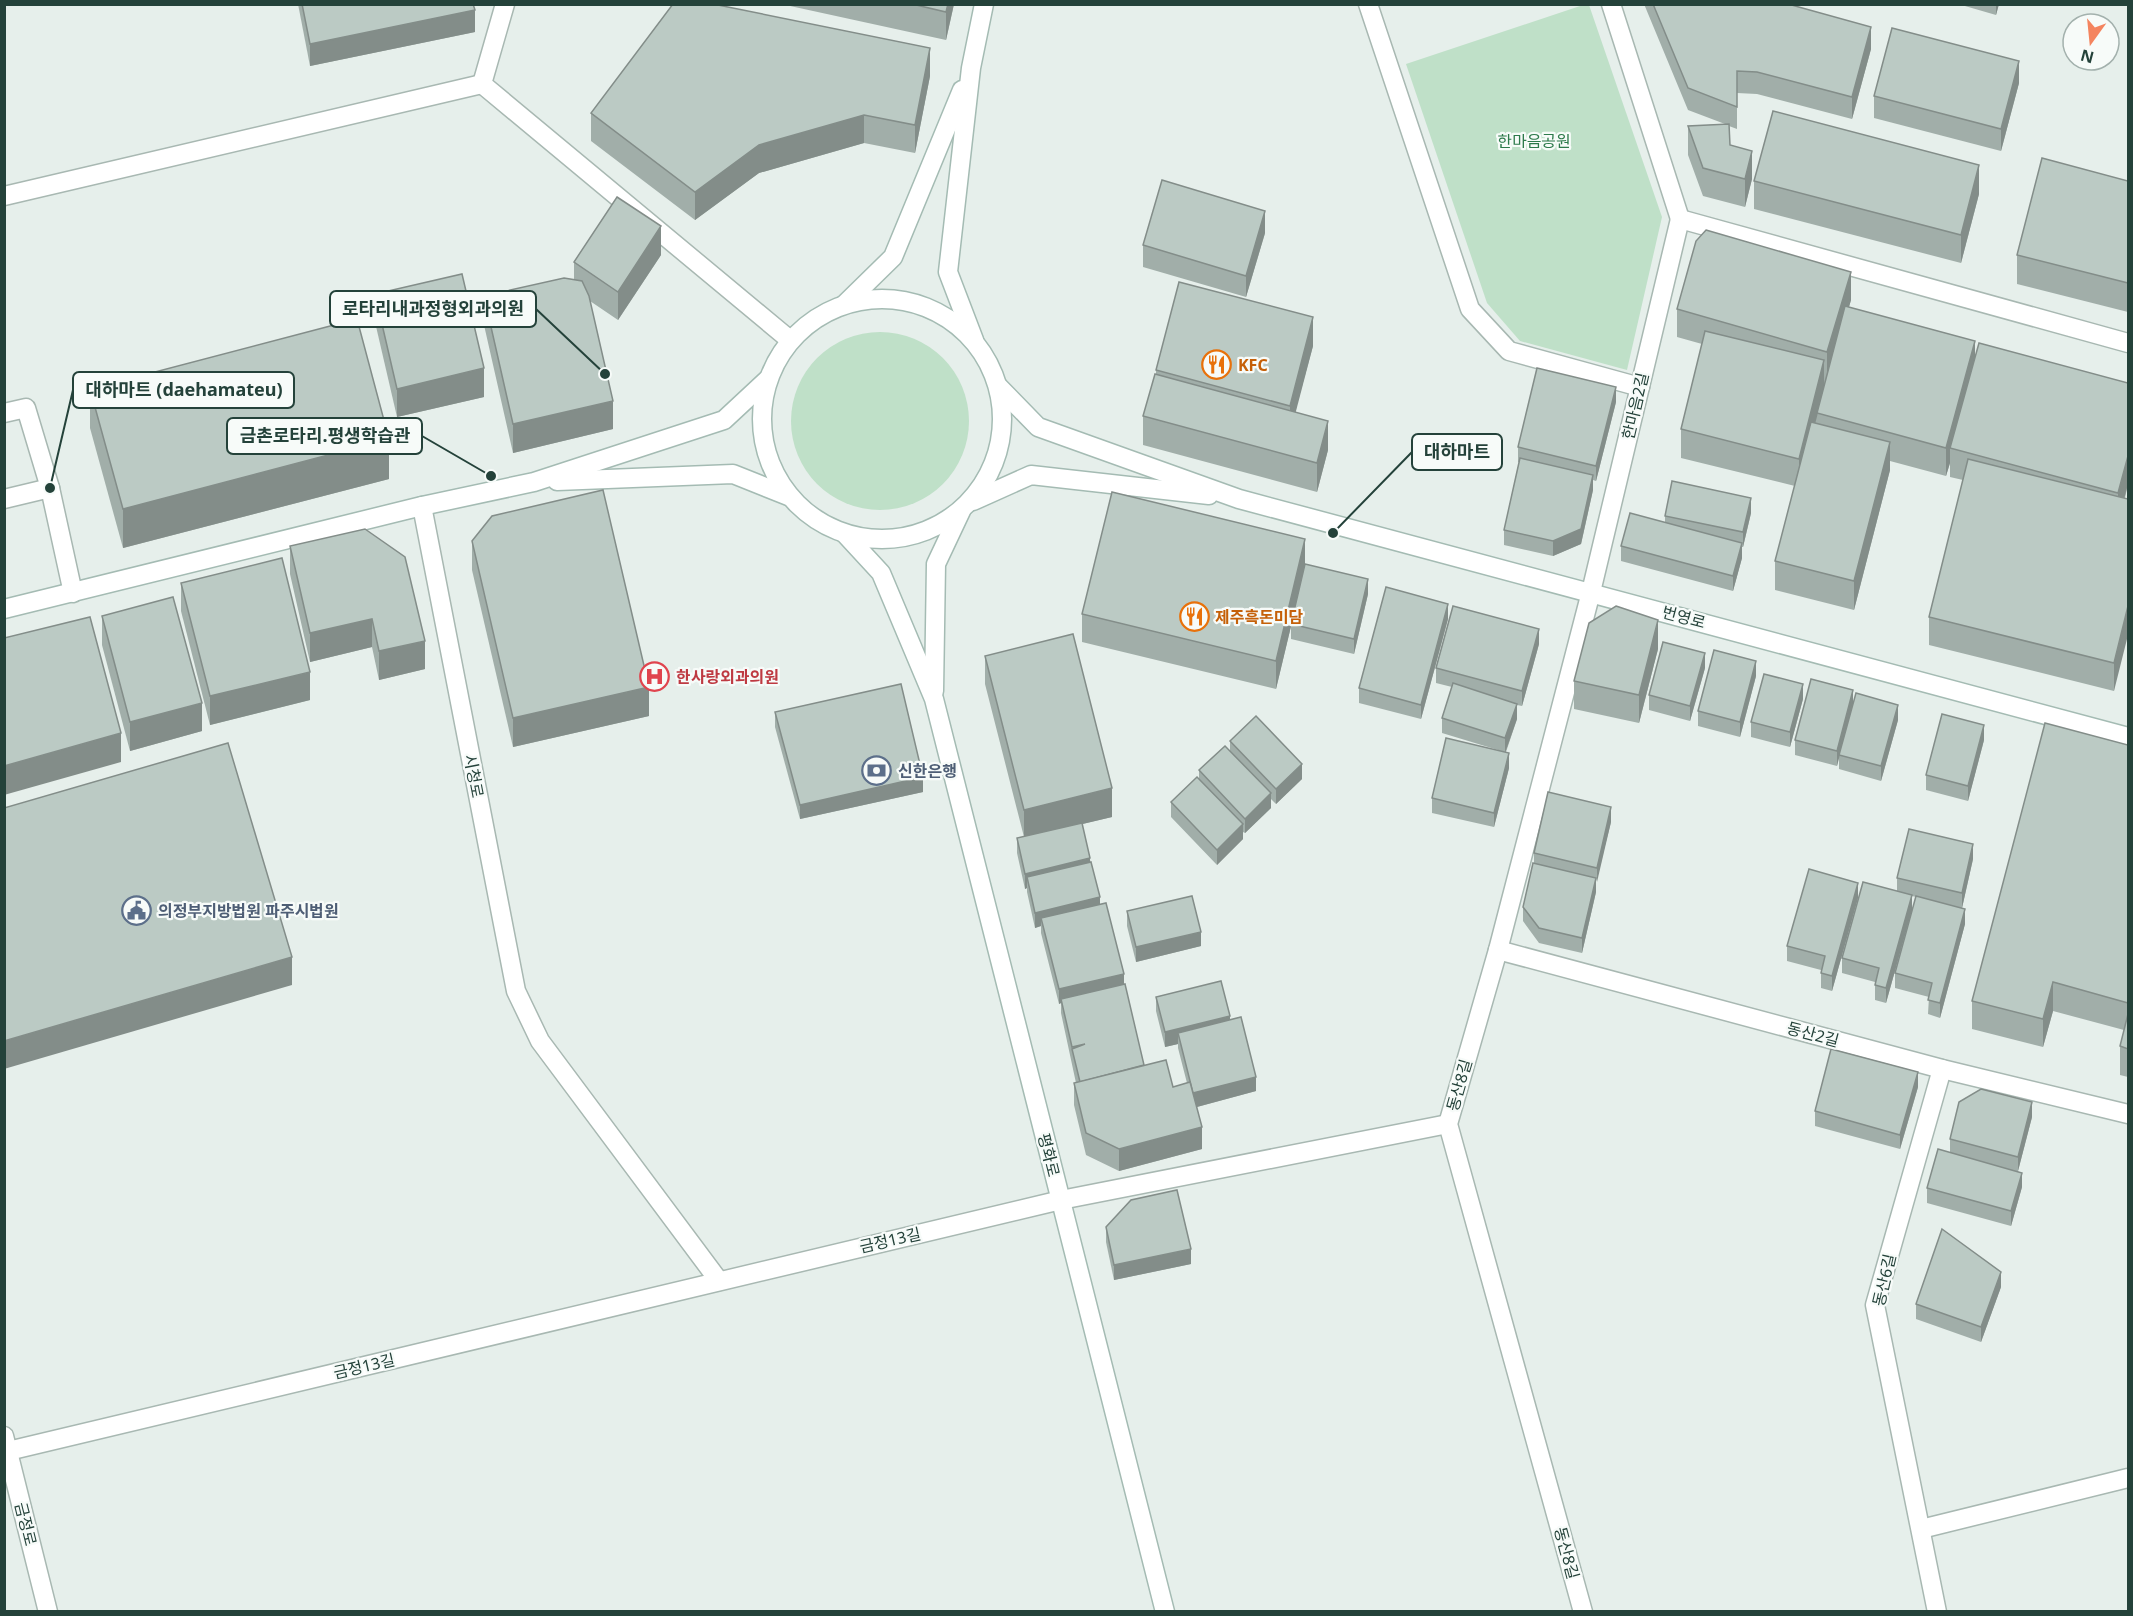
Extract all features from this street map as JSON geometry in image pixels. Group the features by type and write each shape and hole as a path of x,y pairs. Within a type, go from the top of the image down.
{"street":[{"path":"482,84 505,4"},
{"path":"934,699 936,564 965,507 984,484 995,460 1002,436 1002,411 998,386 989,363 975,342 948,272 970,68 984,4"},
{"path":"1368,4 1470,309 1509,351 1640,387"},
{"path":"1611,4 1680,219 2128,343"},
{"path":"845,304 892,257 970,68"},
{"path":"4,196 482,84"},
{"path":"482,84 790,340"},
{"name":"한마음2길","path":"1591,592 1680,219"},
{"path":"975,342 948,319 916,303 880,299 845,304 815,318 790,340 776,359 767,380 760,410 762,441 772,470 788,496 813,519 845,534 875,540 907,537 936,527 965,507 1031,475 1239,499"},
{"path":"4,609 422,506 534,482 724,420 767,380"},
{"path":"998,386 1038,427 1239,499"},
{"path":"4,413 26,408 50,488 73,593"},
{"path":"534,482 733,474 788,496"},
{"path":"4,499 50,488"},
{"name":"번영로","path":"1239,499 2128,737"},
{"name":"시청로","path":"422,506 516,991 540,1041 719,1281"},
{"path":"845,534 881,573 934,699"},
{"name":"동산8길","path":"1583,1611 1448,1124 1498,950 1591,592"},
{"name":"평화로","path":"934,699 1165,1611"},
{"name":"동산2길","path":"1498,950 1942,1069 2128,1114"},
{"name":"동산6길","path":"1937,1611 1875,1305 1942,1069"},
{"name":"금정13길","path":"6,1447 1060,1200 1448,1124"},
{"name":"금정로","path":"6,1447 48,1611"},
{"path":"1921,1529 2128,1478"}],"green space":[{"name":"한마음공원","path":"1586,4 1589,5 1662,217 1627,370 1520,341 1487,303 1406,64"},
{"path":"880,332 914,339 943,358 962,387 969,421 962,455 943,484 914,503 880,510 846,503 817,484 798,455 791,421 798,387 817,358 846,339"}],"building":[{"path":"302,4 473,4 475,10 310,44"},
{"path":"673,4 713,4 930,48 915,125 864,115 759,145 695,192 591,113"},
{"path":"912,4 948,4 946,12"},
{"path":"1653,4 1788,4 1871,27 1852,97 1757,72 1737,71 1737,107 1688,88"},
{"path":"1892,28 2019,61 2001,129 1874,96"},
{"path":"1773,111 1979,165 1961,235 1754,181"},
{"path":"1729,124 1730,145 1752,151 1745,179 1703,168 1688,126"},
{"path":"2042,158 2128,181 2128,283 2017,255"},
{"path":"1162,180 1265,211 1246,276 1143,245"},
{"path":"617,197 661,226 618,292 574,262"},
{"path":"1706,230 1851,272 1827,352 1677,309 1696,241"},
{"path":"462,274 484,368 397,389 375,294"},
{"path":"564,278 582,281 589,296 613,401 513,424 484,296"},
{"path":"1179,282 1313,317 1290,406 1156,370"},
{"path":"1845,306 1975,341 1946,448 1817,413"},
{"path":"357,319 389,439 123,509 90,389"},
{"path":"1705,331 1824,360 1799,459 1681,429"},
{"path":"1979,343 2128,383 2128,456 2118,493 1950,448"},
{"path":"1537,368 1616,387 1596,466 1518,447"},
{"path":"1155,374 1328,421 1317,463 1143,416"},
{"path":"1811,422 1890,442 1854,581 1775,561"},
{"path":"1520,458 1593,475 1581,529 1553,541 1504,530"},
{"path":"1968,459 2128,499 2128,606 2114,663 1929,617"},
{"path":"1672,481 1751,498 1743,532 1665,516"},
{"path":"603,490 649,687 513,718 472,541 492,516"},
{"path":"1112,492 1305,539 1276,661 1082,614"},
{"path":"1630,513 1742,543 1733,576 1621,546"},
{"path":"365,529 405,557 425,641 379,651 372,619 310,633 290,546"},
{"path":"282,558 310,672 210,696 181,583"},
{"path":"1305,564 1368,579 1354,639 1291,624"},
{"path":"1386,587 1448,604 1421,705 1359,688"},
{"path":"173,597 202,703 130,722 102,616"},
{"path":"1453,606 1539,629 1522,691 1436,668"},
{"path":"1616,606 1658,620 1639,695 1574,681 1589,623"},
{"path":"90,617 121,733 4,766 4,638"},
{"path":"1073,634 1112,788 1024,810 985,656"},
{"path":"1663,642 1705,653 1690,706 1649,695"},
{"path":"1714,650 1756,661 1740,722 1698,711"},
{"path":"1764,674 1803,684 1790,732 1751,722"},
{"path":"1811,679 1853,690 1837,751 1795,740"},
{"path":"1453,683 1517,704 1505,738 1442,718"},
{"path":"901,684 923,777 800,805 775,712"},
{"path":"1856,693 1898,705 1881,766 1839,755"},
{"path":"1942,714 1984,725 1968,786 1926,775"},
{"path":"1256,716 1302,764 1276,789 1230,741"},
{"path":"2045,723 2128,745 2128,1003 2053,982 2043,1019 1972,1001"},
{"path":"1446,738 1509,753 1494,813 1432,798"},
{"name":"의정부지방법원 파주시법원","path":"228,743 292,957 4,1041 4,808"},
{"path":"1225,746 1271,793 1245,819 1199,770"},
{"path":"1197,777 1243,824 1217,850 1171,802"},
{"path":"1548,792 1611,807 1597,868 1534,853"},
{"path":"1082,823 1090,858 1025,874 1017,838"},
{"path":"1909,829 1973,844 1962,893 1897,878"},
{"path":"1091,862 1100,897 1035,913 1027,877"},
{"path":"1533,863 1596,878 1582,938 1539,928 1523,907"},
{"path":"1809,869 1858,883 1832,976 1821,973 1825,956 1787,946"},
{"path":"1863,882 1912,895 1886,988 1875,985 1879,968 1842,958"},
{"path":"1192,896 1201,932 1136,947 1127,911"},
{"path":"1916,896 1965,909 1940,1003 1928,1000 1932,983 1895,973"},
{"path":"1106,903 1124,974 1059,989 1041,918"},
{"path":"1221,981 1230,1016 1165,1032 1156,997"},
{"path":"1125,984 1144,1065 1080,1082 1072,1049 1085,1044 1072,1047 1061,999"},
{"path":"2128,1014 2128,1049 2120,1046"},
{"path":"1241,1017 1256,1077 1193,1093 1178,1033"},
{"path":"1831,1049 1918,1072 1900,1135 1815,1111"},
{"path":"1166,1060 1173,1087 1190,1082 1202,1127 1119,1149 1086,1133 1074,1083"},
{"path":"1981,1089 2032,1102 2018,1157 1950,1139 1959,1102"},
{"path":"1938,1149 2022,1173 2011,1211 1927,1188"},
{"path":"1177,1190 1191,1249 1114,1265 1106,1227 1131,1200"},
{"path":"1942,1229 2001,1272 1981,1327 1916,1304"}],"place":[{"name":"KFC","path":"1217,365"},
{"name":"로타리내과정형외과의원","path":"605,374"},
{"name":"금촌로타리.평생학습관","path":"491,476"},
{"name":"대하마트 (daehamateu)","path":"50,488"},
{"name":"대하마트","path":"1333,533"},
{"name":"제주흑돈미담","path":"1194,617"},
{"name":"한사랑외과의원","path":"655,677"},
{"name":"신한은행","path":"877,771"},
{"name":"의정부지방법원 파주시법원","path":"137,911"}]}
